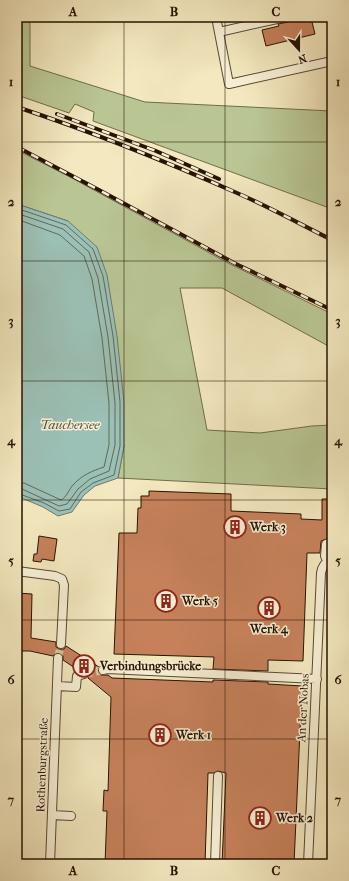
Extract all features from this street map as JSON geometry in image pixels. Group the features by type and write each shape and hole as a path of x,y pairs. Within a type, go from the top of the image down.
{"street":[{"path":"216,17 229,84 332,61"},
{"path":"219,32 286,17"},
{"name":"An der Nobas","path":"308,864 321,573 322,566 330,560 325,556 326,544 332,542"},
{"path":"17,571 55,576 62,579 64,585 61,644"},
{"name":"Rothenburgstraße","path":"50,864 58,658"},
{"path":"103,670 317,679"},
{"path":"57,686 76,687 77,676 84,674"},
{"path":"216,864 218,776"},
{"path":"52,815 71,816"}],"green space":[{"path":"17,17 30,17 30,66 145,102 332,111 332,209 93,121 94,112 75,104 69,113 17,95"},
{"path":"17,150 70,177 230,264 332,314 332,348 222,288 180,288 207,430 260,433 312,426 332,425 332,489 118,478 124,446 68,221 20,205 17,207"}],"water":[{"name":"Tauchersee","path":"20,205 68,221 97,247 107,275 117,336 124,402 124,446 118,478 95,486 84,495 72,512 58,516 43,507 17,496 17,207"}],"building":[{"path":"296,17 297,21 311,18 315,34 266,46 262,30 279,26 278,24 288,22 291,18"},
{"path":"149,491 231,494 231,511 301,514 301,519 322,520 322,499 332,499 332,537 321,541 320,553 307,553 303,661 268,660 268,671 213,669 214,657 114,654 119,533 137,533 138,508 141,508 141,496 149,496"},
{"path":"39,536 57,539 54,561 42,559 41,562 33,561 34,554 37,554"},
{"path":"17,593 32,594 31,638 56,642 56,647 60,649 64,649 66,646 99,667 98,672 101,675 108,675 112,678 213,682 213,680 268,682 268,684 302,686 294,864 222,864 226,773 218,771 208,773 205,864 105,864 107,811 103,811 104,790 108,791 111,697 88,678 88,670 78,670 63,660 61,653 56,653 53,656 30,651 17,651"}],"tunnel":[{"path":"58,658 61,644"},
{"path":"84,674 103,670"}],"railway":[{"path":"17,107 128,147 183,170 249,198 332,240"},
{"path":"57,114 156,151 219,179"},
{"path":"17,147 236,264 332,310"}],"place":[{"name":"Werk 3","path":"235,527"},
{"name":"Werk 5","path":"166,601"},
{"name":"Werk 4","path":"269,608"},
{"name":"Verbindungsbrücke","path":"84,666"},
{"name":"Werk 1","path":"160,735"},
{"name":"Werk 2","path":"260,818"}]}
